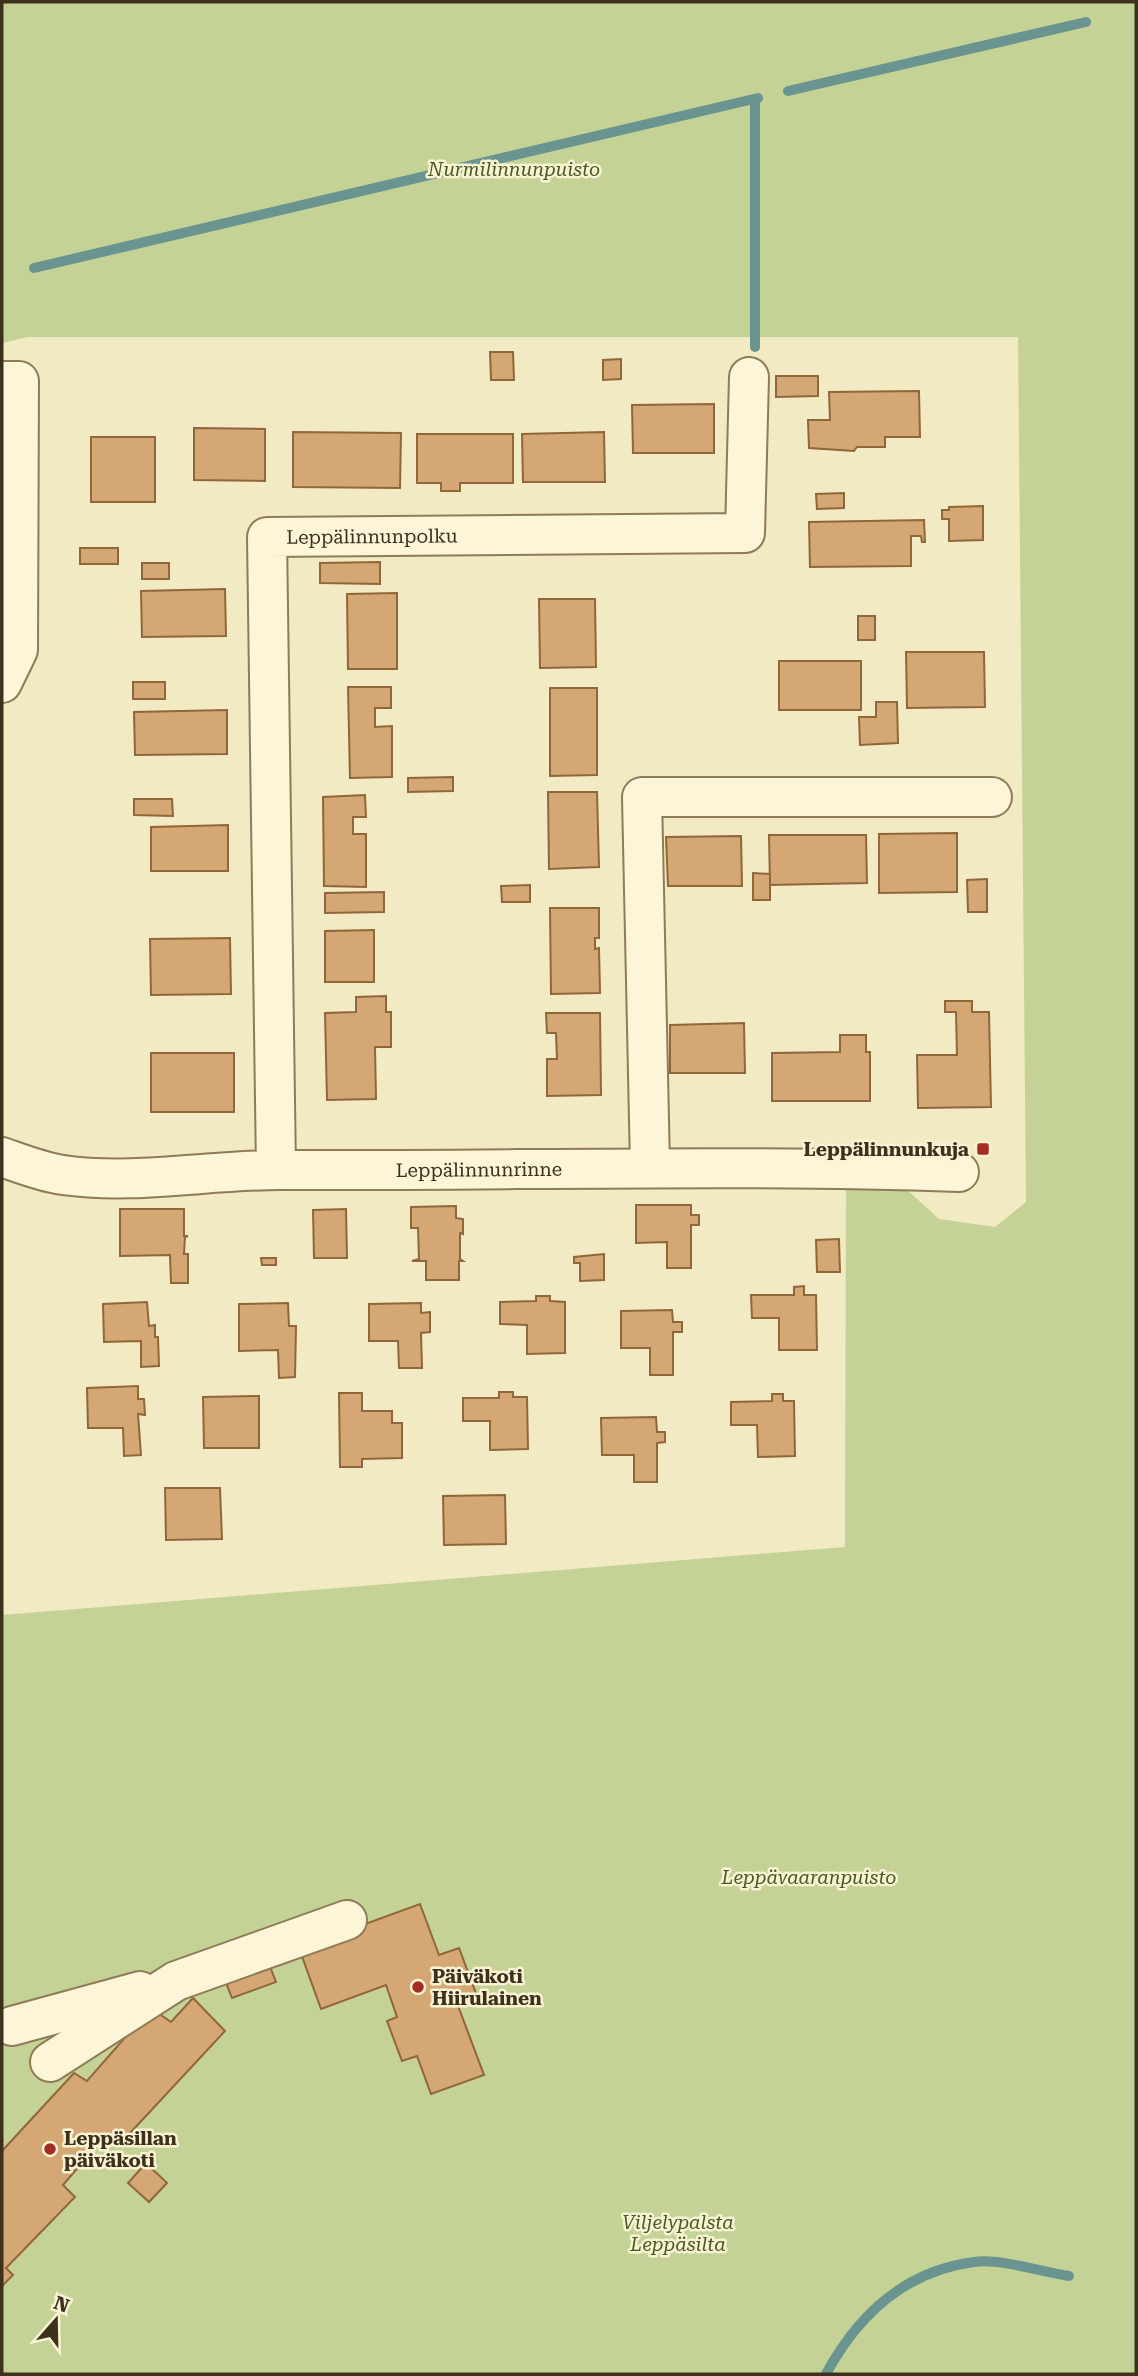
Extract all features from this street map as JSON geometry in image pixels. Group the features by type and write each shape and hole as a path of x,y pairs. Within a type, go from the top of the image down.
{"street":[{"name":"Leppälinnunpolku","path":"276,1170 267,537 745,533 749,377"},
{"path":"2,381 19,381 10,515 18,650 2,683"},
{"path":"650,1166 642,797 992,797"},
{"name":"Leppälinnunrinne","path":"2,1157 43,1171 79,1177 174,1176 276,1170 650,1166 851,1167 959,1172"},
{"path":"12,2026 176,1981 347,1920"},
{"path":"50,2062 176,1981"}],"green space":[{"name":"Leppävaaranpuisto","path":"2,2 1136,2 1136,2374 2,2374 2,1615 845,1547 846,1186 906,1189 939,1219 995,1227 1026,1202 1018,337 28,337 2,343"}],"building":[{"path":"490,352 513,352 514,380 491,380"},
{"path":"621,359 621,379 603,380 603,360"},
{"path":"776,376 818,376 818,396 776,397"},
{"path":"919,391 920,437 885,437 885,447 857,447 854,451 809,448 808,420 830,420 829,392"},
{"path":"714,404 714,453 633,453 632,405"},
{"path":"194,428 265,429 265,481 194,480"},
{"path":"293,432 401,433 400,488 293,487"},
{"path":"604,432 605,482 523,482 522,434"},
{"path":"417,434 513,434 513,483 460,483 460,491 441,491 441,483 417,483"},
{"path":"91,437 155,437 155,502 91,502"},
{"path":"844,493 844,508 817,509 816,494"},
{"path":"983,506 983,540 949,541 949,519 942,519 942,510 949,510 949,507"},
{"path":"924,520 925,542 922,542 921,536 911,536 911,566 810,567 809,522"},
{"path":"80,548 118,548 118,564 80,564"},
{"path":"380,562 380,584 320,583 320,563"},
{"path":"142,563 169,563 169,579 142,579"},
{"path":"225,589 226,636 142,637 141,591"},
{"path":"397,593 397,669 348,669 347,594"},
{"path":"539,599 595,599 596,667 540,668"},
{"path":"858,616 875,616 875,640 858,640"},
{"path":"906,652 984,652 985,707 907,708"},
{"path":"779,661 861,661 861,710 779,710"},
{"path":"133,682 165,682 165,699 133,699"},
{"path":"348,687 391,687 391,708 375,708 375,727 392,726 392,777 350,778"},
{"path":"550,688 597,688 597,775 550,776"},
{"path":"876,702 897,702 898,743 860,745 859,717 876,717"},
{"path":"227,710 227,754 135,755 134,712"},
{"path":"453,777 453,791 408,792 408,778"},
{"path":"548,792 597,792 599,867 549,869"},
{"path":"365,795 366,817 353,817 353,834 366,834 366,887 324,886 323,797"},
{"path":"134,799 172,799 173,816 134,815"},
{"path":"228,825 228,871 151,871 151,827"},
{"path":"957,833 957,892 879,893 879,834"},
{"path":"769,835 866,835 867,883 770,885"},
{"path":"741,836 742,886 668,886 666,837"},
{"path":"753,873 770,874 770,900 753,900"},
{"path":"987,879 987,912 968,912 967,880"},
{"path":"530,885 530,902 502,902 501,886"},
{"path":"384,892 384,912 325,913 325,893"},
{"path":"550,908 599,908 599,938 595,938 595,949 599,948 600,993 551,994"},
{"path":"374,930 374,982 325,982 325,931"},
{"path":"230,938 231,994 151,995 150,939"},
{"path":"386,996 386,1012 391,1012 391,1047 375,1047 376,1099 327,1100 325,1013 356,1012 356,997"},
{"path":"945,1001 972,1001 972,1012 989,1012 991,1107 918,1108 917,1055 957,1055 956,1012 945,1012"},
{"path":"546,1013 600,1013 601,1095 547,1096 547,1059 557,1059 556,1033 547,1033"},
{"path":"744,1023 745,1073 670,1073 670,1025"},
{"path":"840,1035 866,1035 866,1052 870,1052 870,1101 772,1101 772,1053 840,1052"},
{"path":"151,1053 234,1053 234,1112 151,1112"},
{"path":"636,1205 691,1205 691,1215 699,1215 699,1225 691,1225 691,1268 667,1268 667,1242 636,1243"},
{"path":"456,1206 456,1218 463,1219 460,1259 463,1261 459,1261 459,1280 426,1280 426,1261 412,1261 419,1259 418,1228 411,1228 411,1207"},
{"path":"120,1209 184,1209 184,1236 188,1236 185,1237 184,1254 188,1254 188,1283 171,1283 170,1255 120,1256"},
{"path":"346,1209 347,1258 314,1258 313,1210"},
{"path":"839,1239 840,1272 817,1272 816,1240"},
{"path":"604,1254 604,1280 580,1281 580,1263 574,1263 574,1257"},
{"path":"261,1258 276,1258 276,1265 262,1265"},
{"path":"804,1286 804,1295 816,1295 817,1350 779,1350 779,1318 752,1318 751,1295 794,1295 794,1287"},
{"path":"536,1296 550,1296 550,1301 565,1302 565,1353 527,1354 527,1325 500,1324 500,1302 536,1301"},
{"path":"147,1302 149,1326 155,1325 155,1337 158,1337 159,1366 141,1367 141,1341 104,1342 103,1304"},
{"path":"288,1303 289,1326 296,1326 295,1377 279,1378 278,1350 239,1351 239,1304"},
{"path":"421,1303 421,1313 430,1312 430,1332 421,1333 422,1368 399,1368 398,1341 369,1341 369,1304"},
{"path":"672,1310 673,1322 682,1322 682,1332 673,1332 673,1375 650,1375 650,1348 621,1348 621,1311"},
{"path":"138,1386 138,1399 144,1399 145,1415 138,1414 141,1455 124,1456 123,1428 88,1428 87,1388"},
{"path":"499,1392 513,1392 513,1397 527,1397 528,1449 490,1450 490,1421 463,1421 463,1398 499,1398"},
{"path":"339,1393 362,1393 362,1411 392,1411 392,1423 402,1423 402,1458 362,1459 362,1467 340,1467"},
{"path":"772,1394 783,1394 783,1401 794,1401 795,1456 758,1457 757,1425 731,1425 731,1402 772,1401"},
{"path":"259,1396 259,1448 204,1448 203,1397"},
{"path":"656,1417 657,1432 665,1432 665,1442 657,1443 657,1482 634,1482 634,1455 602,1455 601,1418"},
{"path":"165,1488 220,1488 222,1539 166,1540"},
{"path":"505,1495 506,1544 444,1545 443,1496"},
{"path":"420,1904 439,1955 459,1948 477,1996 457,2003 484,2075 431,2094 417,2056 402,2061 387,2021 397,2017 386,1985 321,2009 299,1948"},
{"path":"269,1964 276,1982 232,1998 225,1980"},
{"path":"193,1998 225,2031 118,2146 106,2135 63,2185 75,2197 6,2268 13,2275 2,2286 2,2151 74,2073 87,2081 151,2008 171,2022"},
{"path":"146,2163 167,2183 149,2202 128,2183"}],"waterway":[{"path":"788,91 1086,22"},
{"path":"34,268 758,98"},
{"path":"755,99 755,347"},
{"path":"826,2374 868,2315 886,2299 926,2275 949,2267 984,2261 1069,2276"}],"place":[{"name":"Leppälinnunkuja","path":"983,1149"},
{"name":"Päiväkoti Hiirulainen","path":"418,1987"},
{"name":"Leppäsillan päiväkoti","path":"50,2149"}],"park label":[{"name":"Nurmilinnunpuisto","path":"514,169"},
{"name":"Viljelypalsta Leppäsilta","path":"678,2233"}]}
